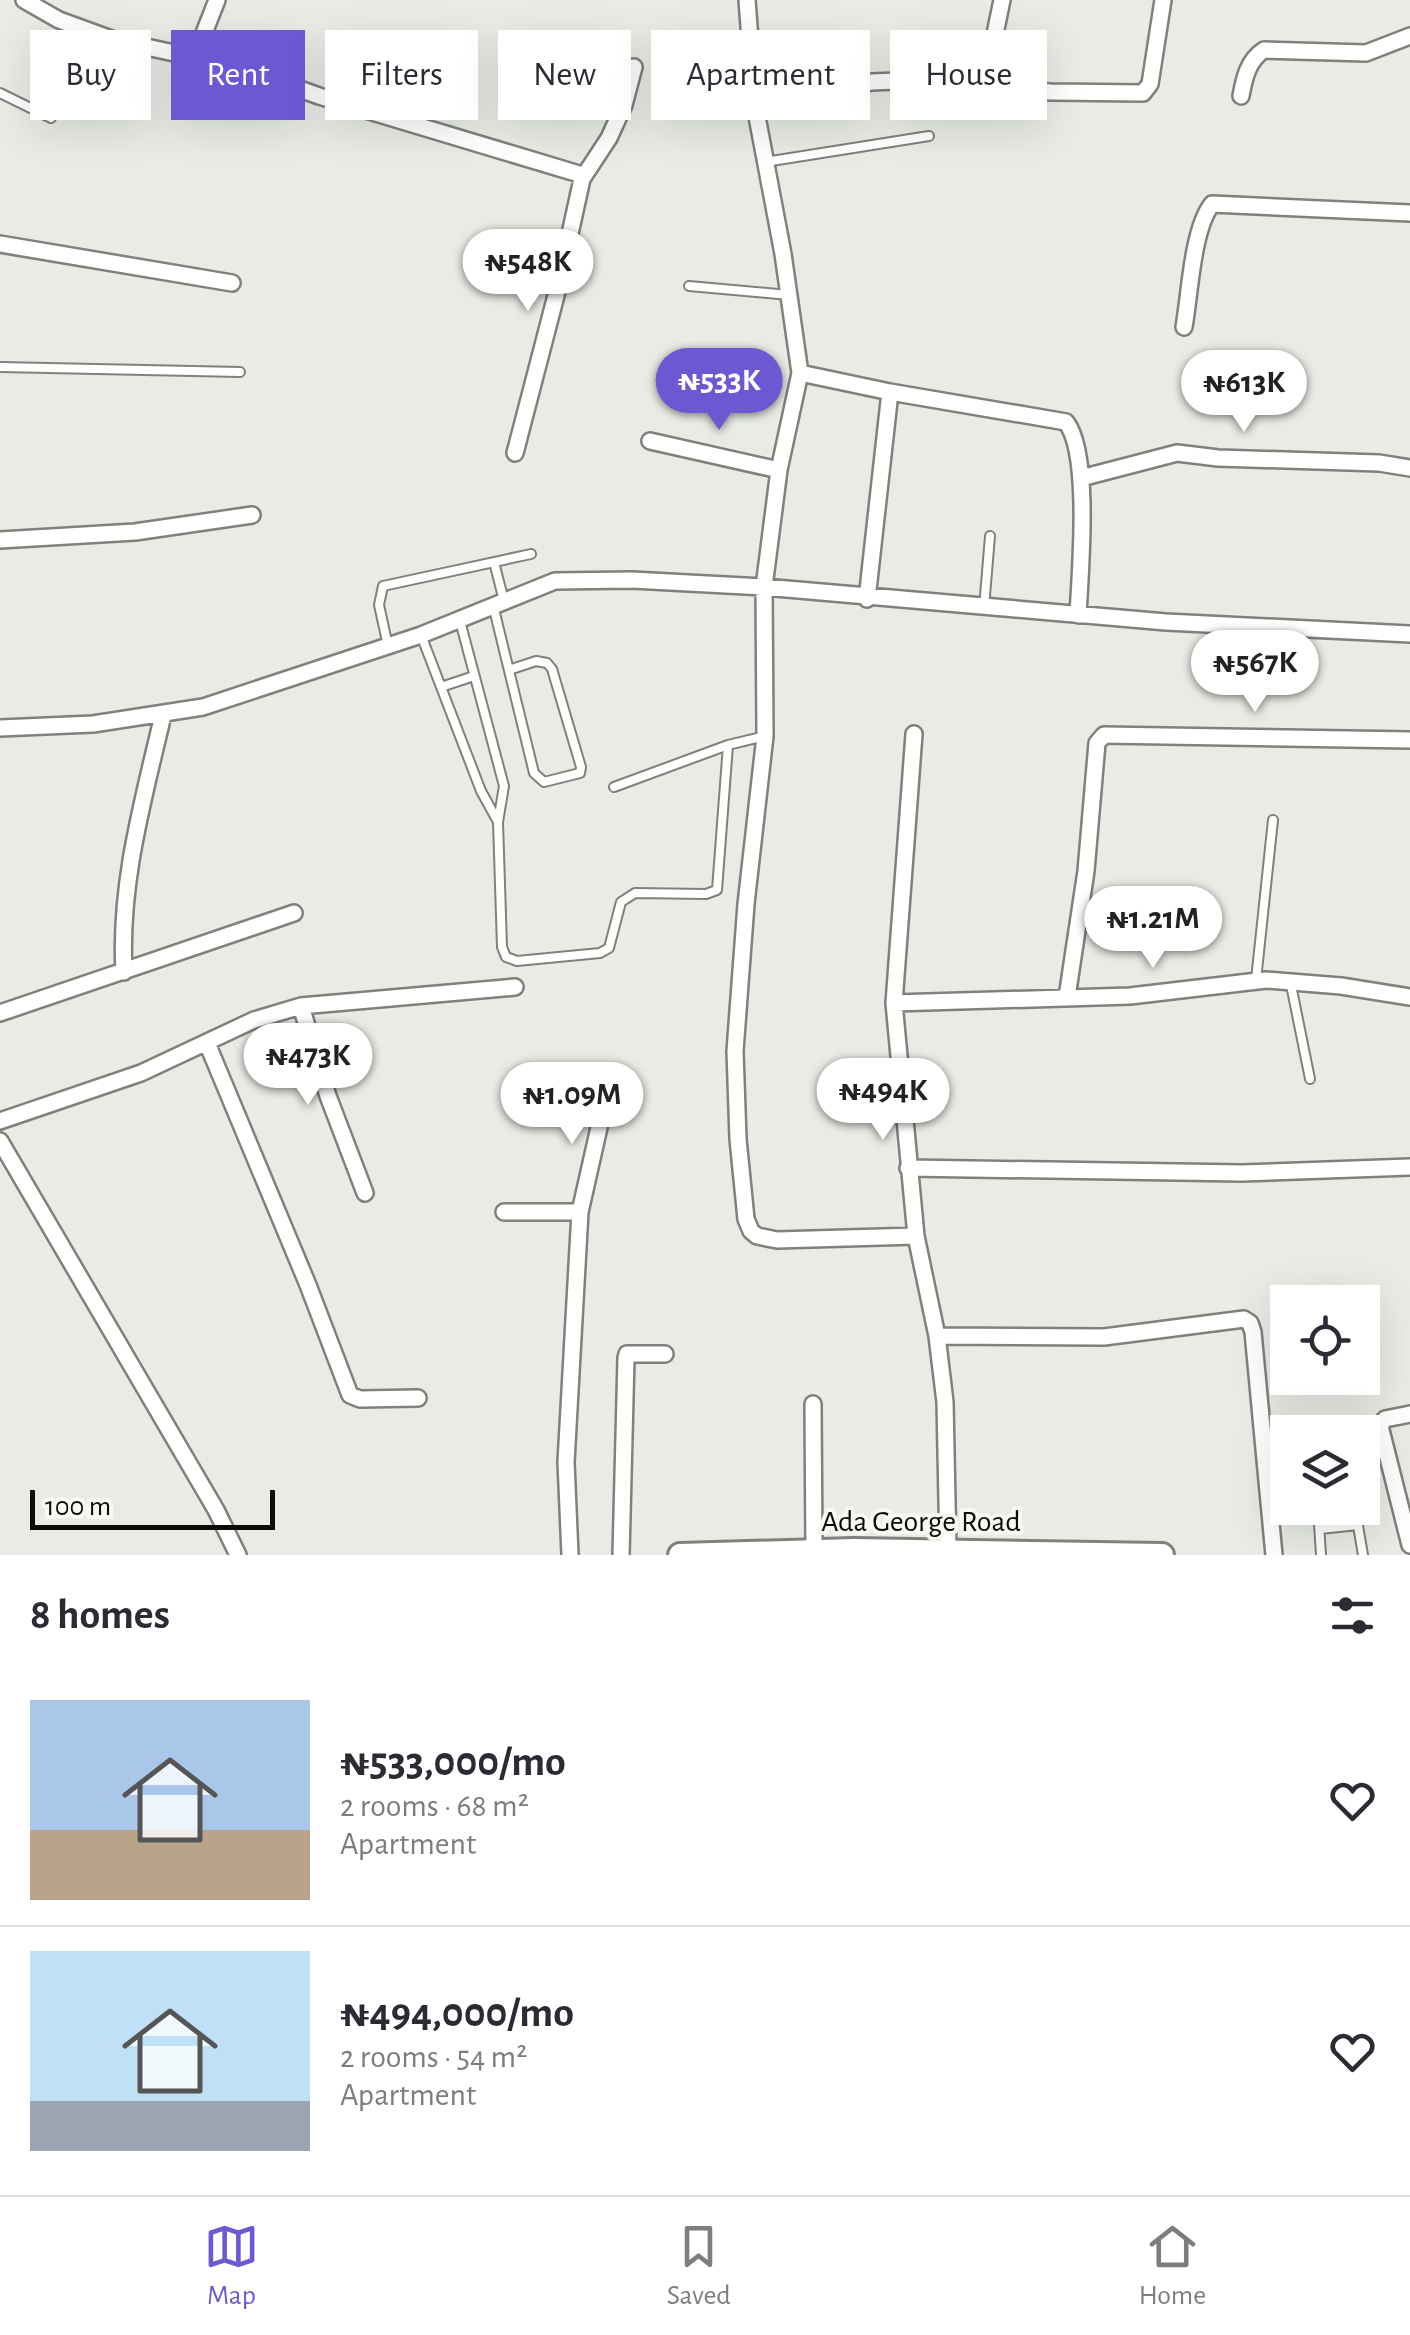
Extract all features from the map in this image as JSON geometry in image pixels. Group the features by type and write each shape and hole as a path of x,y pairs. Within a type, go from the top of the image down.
{"main road":[{"name":"Ada George Road","path":"680,1555 948,1551 1162,1555"}],"street":[{"path":"24,0 59,20 114,40 171,51"},
{"path":"205,30 217,0"},
{"path":"748,0 750,30"},
{"path":"996,30 1002,0"},
{"path":"1047,92 1143,93 1150,84 1162,0"},
{"path":"1240,96 1246,71 1264,50 1366,53 1410,36"},
{"path":"515,453 560,284 582,179 624,106 634,66"},
{"path":"305,90 579,174 582,179"},
{"path":"758,120 800,373 779,470 764,587 765,736 735,1051 746,1218 750,1231 757,1236 778,1240 916,1236"},
{"path":"1184,328 1199,239 1212,204 1410,213"},
{"path":"0,244 232,283"},
{"path":"800,373 1066,422 1072,430 1081,478 1078,616"},
{"path":"867,598 890,392"},
{"path":"650,441 779,470"},
{"path":"1081,478 1177,453 1218,458 1379,462 1410,468"},
{"path":"0,540 135,532 252,515"},
{"path":"0,728 163,716 203,707 420,635 555,580 764,587 1078,616 1410,634"},
{"path":"124,972 122,926 127,874 163,716"},
{"path":"914,734 894,1003 916,1236 937,1336 945,1402 948,1551"},
{"path":"1066,997 1086,870 1097,742 1104,735 1410,740"},
{"path":"0,1014 294,913"},
{"path":"894,1003 1130,996 1290,980 1410,998"},
{"path":"0,1122 141,1073 254,1020 301,1006 515,987"},
{"path":"301,1006 328,1096 365,1193"},
{"path":"207,1042 350,1395 360,1399 418,1398"},
{"path":"570,1555 566,1462 580,1212 607,1092"},
{"path":"0,1141 238,1555"},
{"path":"908,1168 1242,1174 1410,1167"},
{"path":"504,1212 580,1212"},
{"path":"937,1336 1104,1336 1244,1319 1253,1332 1274,1555"},
{"path":"620,1555 626,1358 627,1354 665,1354"},
{"path":"814,1404 814,1551"},
{"path":"1410,1414 1385,1419 1380,1426 1410,1545"}],"lane":[{"path":"0,93 30,107"},
{"path":"765,162 929,136"},
{"path":"690,286 789,294"},
{"path":"0,367 240,372"},
{"path":"984,608 990,536"},
{"path":"388,646 380,605 383,586 531,554"},
{"path":"494,562 509,670 538,778 544,782 580,773 552,669 547,663 536,661 509,670"},
{"path":"459,619 504,786 498,822 502,947 506,957 517,960 600,953 609,948 621,902 636,894 706,894 717,890 728,745"},
{"path":"420,635 498,822"},
{"path":"441,687 474,676"},
{"path":"614,787 728,745 765,736"},
{"path":"476,776 499,769"},
{"path":"1256,981 1274,820"},
{"path":"1290,980 1310,1079"},
{"path":"1320,1525 1321,1555"},
{"path":"1320,1530 1358,1525 1363,1555"}]}
